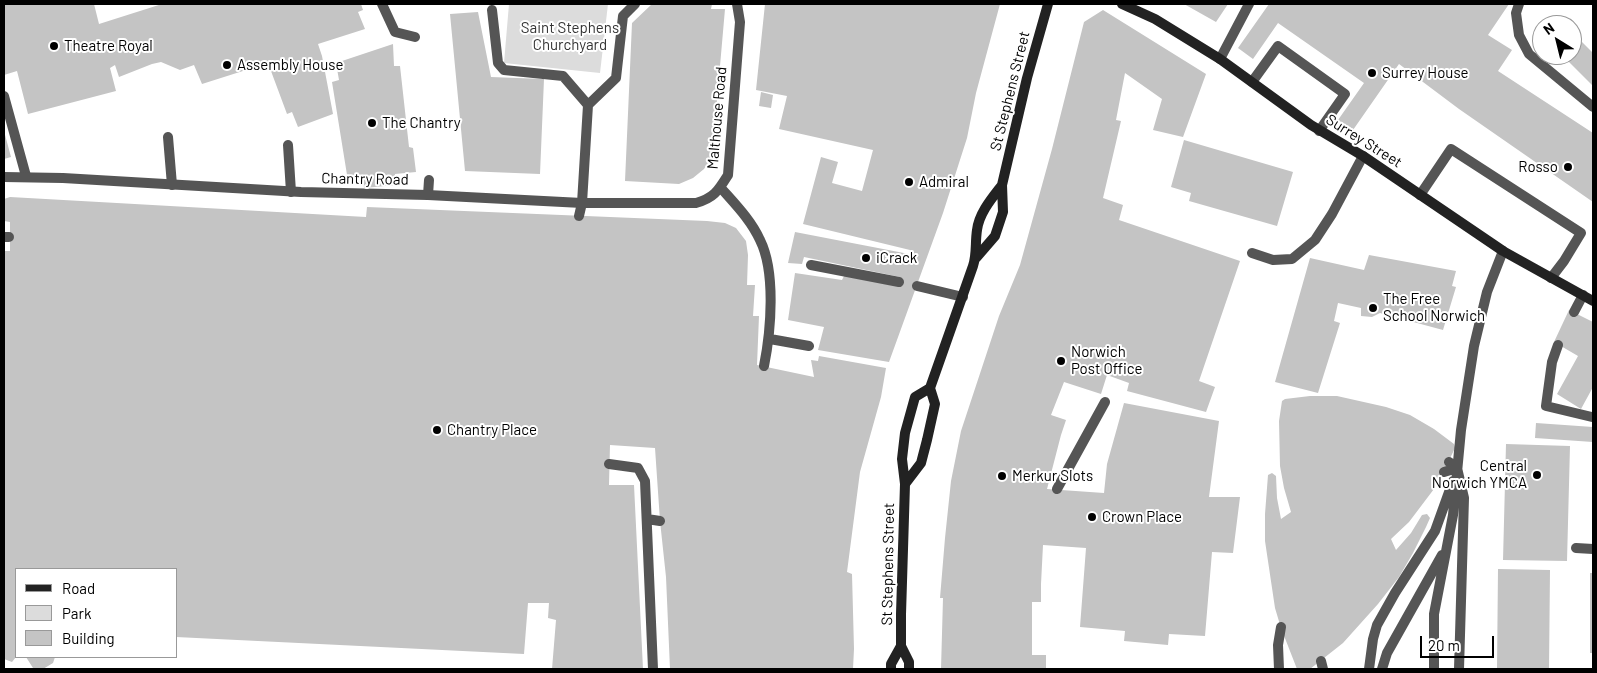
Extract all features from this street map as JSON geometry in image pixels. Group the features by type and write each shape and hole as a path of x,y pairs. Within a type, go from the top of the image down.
{"street":[{"path":"382,4 395,32 415,37"},
{"path":"579,216 582,202 588,105 616,78 623,16 635,4"},
{"name":"Malthouse Road","path":"737,4 740,22 728,175 721,188 748,220 760,240 767,259 770,289 770,338 764,366"},
{"name":"St Stephens Street","path":"976,258 995,236 1003,212 1002,185 1027,78 1048,4"},
{"name":"Surrey Street","path":"1122,4 1155,19 1220,59 1319,131 1363,156 1503,252 1593,300"},
{"path":"1220,59 1249,4"},
{"path":"1519,4 1516,13 1519,35 1529,54 1593,107"},
{"path":"492,10 498,63 504,70 563,76 588,105"},
{"path":"1252,82 1278,46 1345,94 1319,131"},
{"path":"4,96 26,176"},
{"path":"168,137 172,185"},
{"path":"288,145 291,192"},
{"path":"1420,195 1450,150 1581,233 1551,278"},
{"path":"1252,252 1273,260 1292,259 1315,240 1332,214 1363,156"},
{"name":"Chantry Road","path":"4,177 26,176 291,192 428,195 582,202 696,203 709,199 721,188"},
{"path":"428,195 429,180"},
{"name":"St Stephens Street","path":"905,484 921,463 935,404 930,388 976,258 977,229 988,204 1002,185"},
{"path":"1369,669 1377,625 1394,593 1435,531 1453,465 1474,346 1487,292 1503,252"},
{"path":"811,265 899,282"},
{"path":"916,286 962,297"},
{"path":"1574,312 1583,296"},
{"path":"770,338 809,346"},
{"path":"1558,344 1552,362 1546,406 1592,417"},
{"name":"St Stephens Street","path":"909,669 909,662 901,646 905,484 902,459 905,433 915,397 930,388"},
{"path":"1057,489 1105,402"},
{"path":"609,464 638,468 645,481 653,669"},
{"path":"1444,472 1453,465"},
{"path":"1434,669 1434,614 1454,515 1453,465"},
{"path":"1453,465 1464,498 1459,669"},
{"path":"1382,669 1387,653 1441,558 1454,515"},
{"path":"647,519 660,521"},
{"path":"1576,548 1593,549"},
{"path":"1279,669 1278,645 1281,626"},
{"name":"St Stephens Street","path":"891,669 891,664 901,646"}],"green space":[{"name":"Saint Stephens Churchyard","path":"509,4 608,4 600,73 504,63"}],"building":[{"name":"Assembly House","path":"4,4 94,4 99,24 162,4 361,4 363,10 358,12 365,29 318,44 333,114 298,127 292,112 287,114 268,63 202,84 194,65 180,70 161,62 119,77 115,65 110,68 116,91 28,114 17,71 4,75"},
{"path":"652,4 712,4 711,9 725,9 712,157 704,169 693,178 679,184 625,181 632,23"},
{"path":"765,4 1000,4 976,93 967,138 943,213 889,362 818,350 824,327 788,320 795,273 842,280 844,276 900,277 804,257 802,264 788,263 795,232 909,254 910,250 803,224 821,157 838,162 832,183 862,191 873,150 779,129 787,96 756,90"},
{"path":"1184,4 1228,4 1216,22"},
{"path":"1269,4 1509,4 1488,35 1512,50 1498,71 1593,133 1593,202 1459,109 1399,64 1353,130 1338,120 1364,83 1278,23 1253,59 1238,48"},
{"path":"1103,10 1206,74 1183,137 1153,130 1162,99 1125,73 1116,120 1121,121 1103,198 1123,205 1119,220 1240,261 1199,381 1215,387 1206,412 1127,391 1129,383 1107,375 1101,394 1064,382 1051,415 1066,420 1047,489 1104,493 1107,464 1124,403 1219,421 1209,497 1240,497 1233,553 1212,552 1205,636 1169,634 1168,645 1124,641 1125,631 1080,627 1086,548 1043,545 1041,602 1032,602 1032,655 1046,655 1046,669 941,669 943,598 940,598 945,538 951,481 961,431 999,316 1020,265 1084,22"},
{"path":"478,12 491,77 544,79 540,174 465,171 450,14"},
{"path":"1582,42 1593,53 1593,86 1572,65 1582,65"},
{"name":"The Chantry","path":"393,44 394,66 400,66 409,147 413,148 416,172 395,174 396,185 364,188 363,178 348,181 332,82 339,80 336,63"},
{"path":"761,92 773,95 771,108 759,106"},
{"path":"4,131 11,157 4,159"},
{"path":"1184,140 1293,172 1277,226 1189,201 1191,193 1171,187"},
{"name":"Chantry Place","path":"10,197 366,217 367,207 707,221 725,223 736,228 746,241 748,255 747,285 755,285 753,316 759,316 757,365 814,377 811,360 818,361 819,356 886,368 881,397 860,472 847,572 852,574 853,669 670,669 666,577 655,448 610,445 609,485 634,485 643,669 552,669 556,620 548,618 549,603 528,603 524,654 178,637 178,568 15,568 15,658 12,662 4,659 4,251 10,251 10,222 4,221 4,199"},
{"path":"1369,255 1456,271 1452,286 1456,287 1443,330 1380,313 1372,317 1361,316 1361,308 1338,303 1334,321 1340,323 1318,393 1275,382 1310,258 1364,270"},
{"path":"1569,310 1593,322 1593,387 1581,409 1557,394 1578,356 1554,342"},
{"path":"1310,396 1337,396 1386,407 1410,415 1434,429 1454,444 1455,448 1437,485 1409,522 1391,539 1396,550 1411,533 1422,515 1427,514 1430,518 1399,577 1343,643 1310,669 1297,669 1275,608 1265,541 1265,514 1268,475 1272,473 1276,476 1277,498 1281,519 1291,512 1280,466 1279,421 1282,401"},
{"path":"1536,423 1593,427 1593,442 1535,438"},
{"name":"Central Norwich YMCA","path":"1506,444 1570,446 1567,561 1503,560"},
{"path":"1498,569 1550,570 1549,669 1497,669"},
{"path":"1590,573 1593,573 1593,653 1590,653"},
{"path":"27,658 55,658 53,663 43,669 33,668"}],"place":[{"name":"Theatre Royal","path":"54,46"},
{"name":"Assembly House","path":"227,65"},
{"name":"Surrey House","path":"1372,73"},
{"name":"The Chantry","path":"372,123"},
{"name":"Rosso","path":"1568,167"},
{"name":"Admiral","path":"909,182"},
{"name":"iCrack","path":"866,258"},
{"name":"The Free School Norwich","path":"1373,308"},
{"name":"Norwich Post Office","path":"1061,361"},
{"name":"Chantry Place","path":"437,430"},
{"name":"Central Norwich YMCA","path":"1537,475"},
{"name":"Merkur Slots","path":"1002,476"},
{"name":"Crown Place","path":"1092,517"}]}
